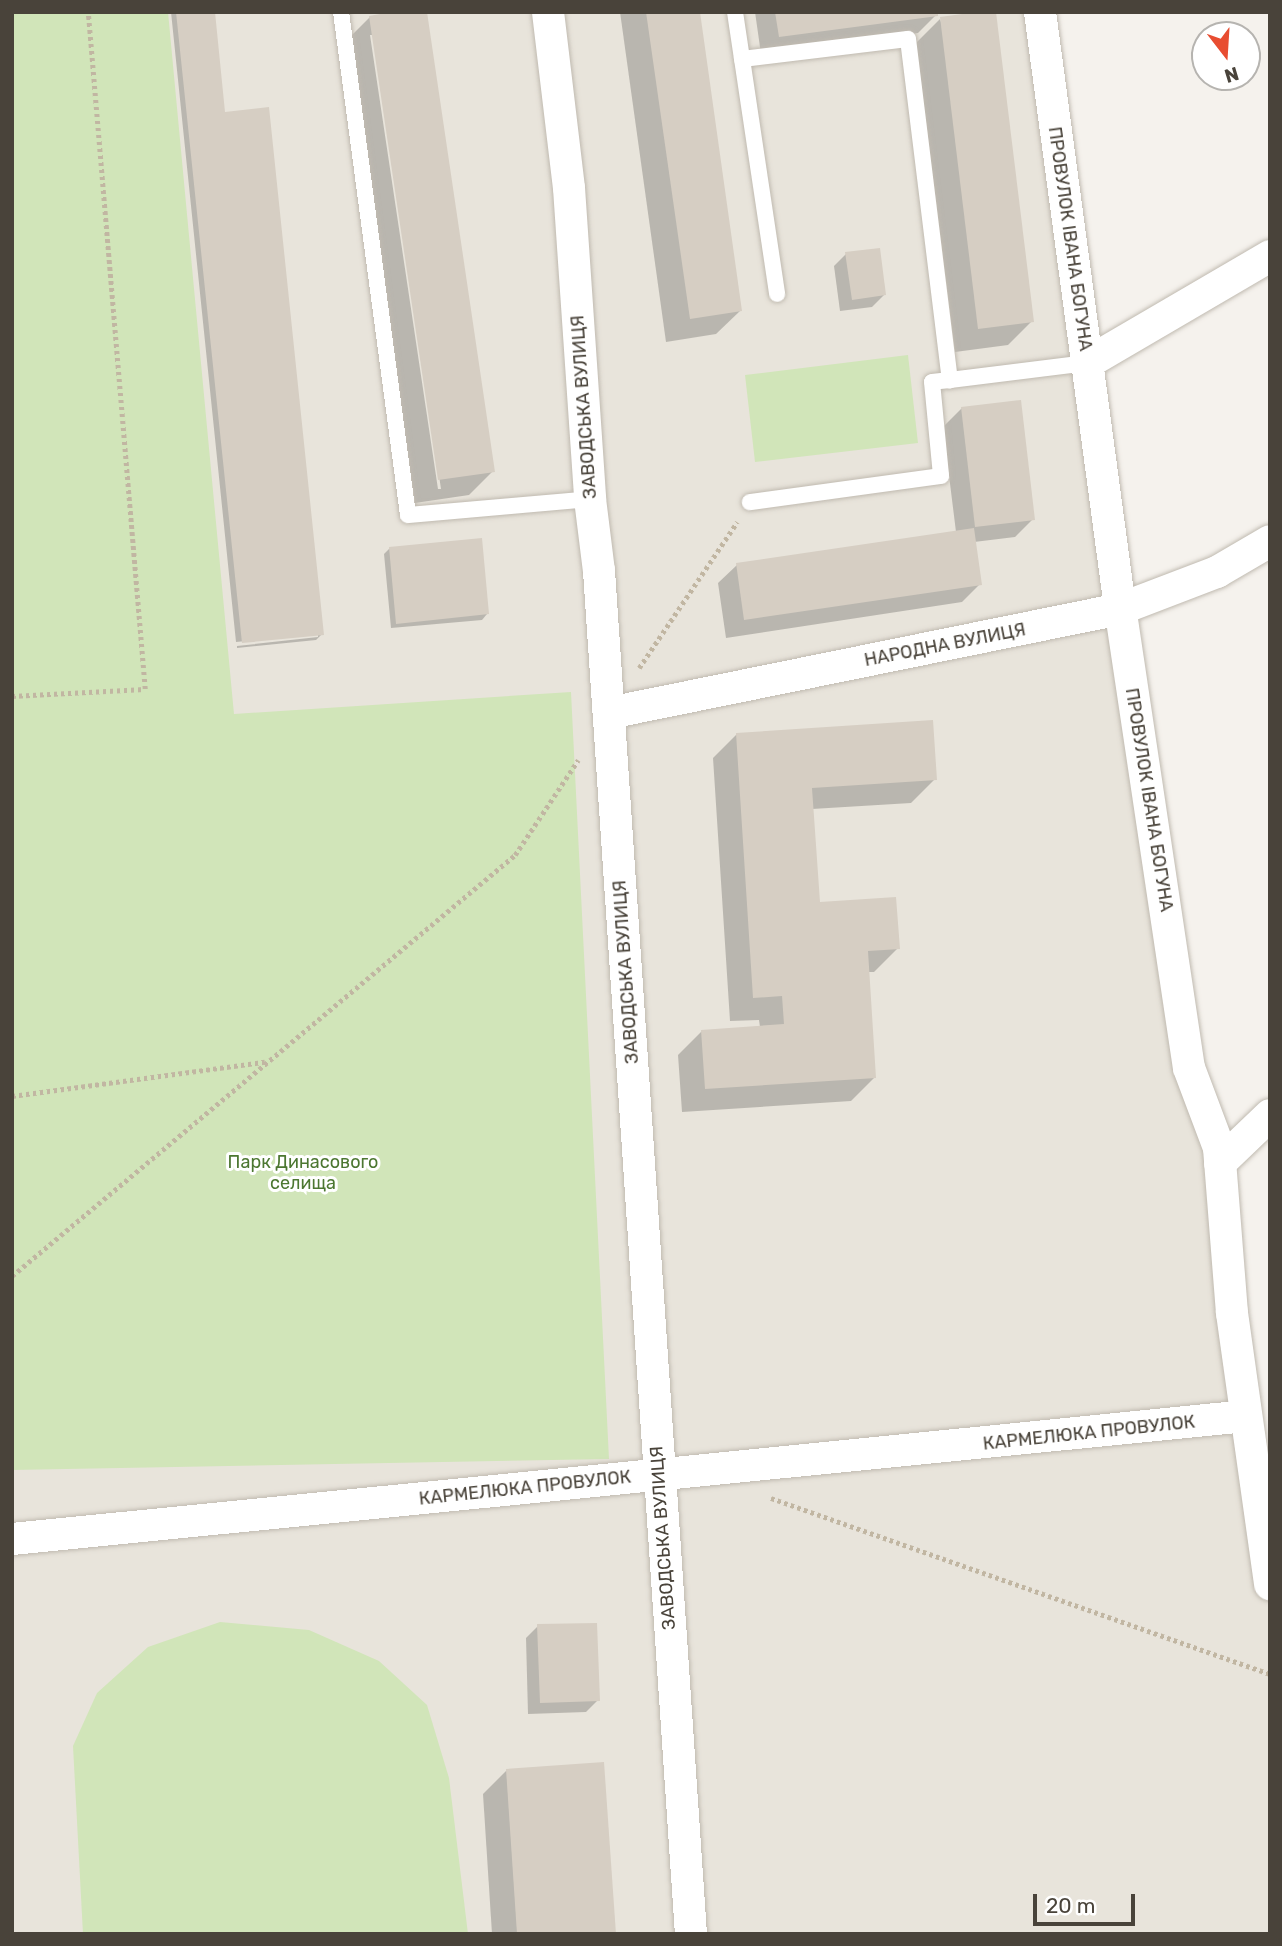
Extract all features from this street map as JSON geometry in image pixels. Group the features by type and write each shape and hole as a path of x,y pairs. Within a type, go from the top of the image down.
{"street":[{"name":"ЗАВОДСЬКА ВУЛИЦЯ","path":"548,12 569,188 590,499 609,713 691,1934"},
{"name":"ПРОВУЛОК ІВАНА БОГУНА","path":"1040,12 1120,609 1189,1068 1219,1148 1232,1313 1270,1584"},
{"path":"1087,363 1270,256"},
{"name":"НАРОДНА ВУЛИЦЯ","path":"609,713 1120,609 1217,572 1270,541"},
{"path":"1220,1163 1270,1115"},
{"name":"КАРМЕЛЮКА ПРОВУЛОК","path":"12,1539 1247,1416"}],"lane":[{"path":"341,12 408,515 590,499"},
{"path":"735,12 776,294"},
{"path":"742,59 908,39 950,380"},
{"path":"750,502 941,476 932,382 1087,363"}],"path":[{"path":"12,696 145,689 88,12"},
{"path":"609,713 750,502"},
{"path":"12,1276 515,855 580,757"},
{"path":"12,1096 267,1062"},
{"path":"766,1496 1270,1674"}],"shaded area":[{"path":"12,12 1040,12 1119,600 1219,1148 1270,1584 1270,1934 12,1934"}],"green space":[{"name":"Парк Динасового селища","path":"12,12 168,12 234,714 571,692 609,1459 12,1470"},
{"path":"908,355 918,443 755,462 745,375"},
{"path":"220,1622 309,1630 379,1661 427,1705 449,1778 468,1934 83,1934 73,1746 97,1693 148,1647"}],"building":[{"path":"176,12 215,12 225,112 269,107 324,635 242,643"},
{"path":"391,12 427,12 495,472 438,480 369,16"},
{"path":"646,12 700,12 742,311 690,319"},
{"path":"775,12 938,12 938,16 779,37"},
{"path":"996,12 1034,322 978,329 940,17"},
{"path":"880,248 886,295 852,300 845,252"},
{"path":"1021,400 1035,520 975,527 961,407"},
{"path":"974,528 982,585 744,620 736,563"},
{"path":"482,538 489,614 396,624 389,547"},
{"path":"933,720 937,780 812,788 820,902 896,897 900,949 868,951 876,1078 705,1089 701,1030 784,1024 782,996 753,998 736,733"},
{"path":"597,1623 600,1701 540,1703 537,1624"},
{"path":"604,1762 616,1934 517,1934 506,1769"}]}
